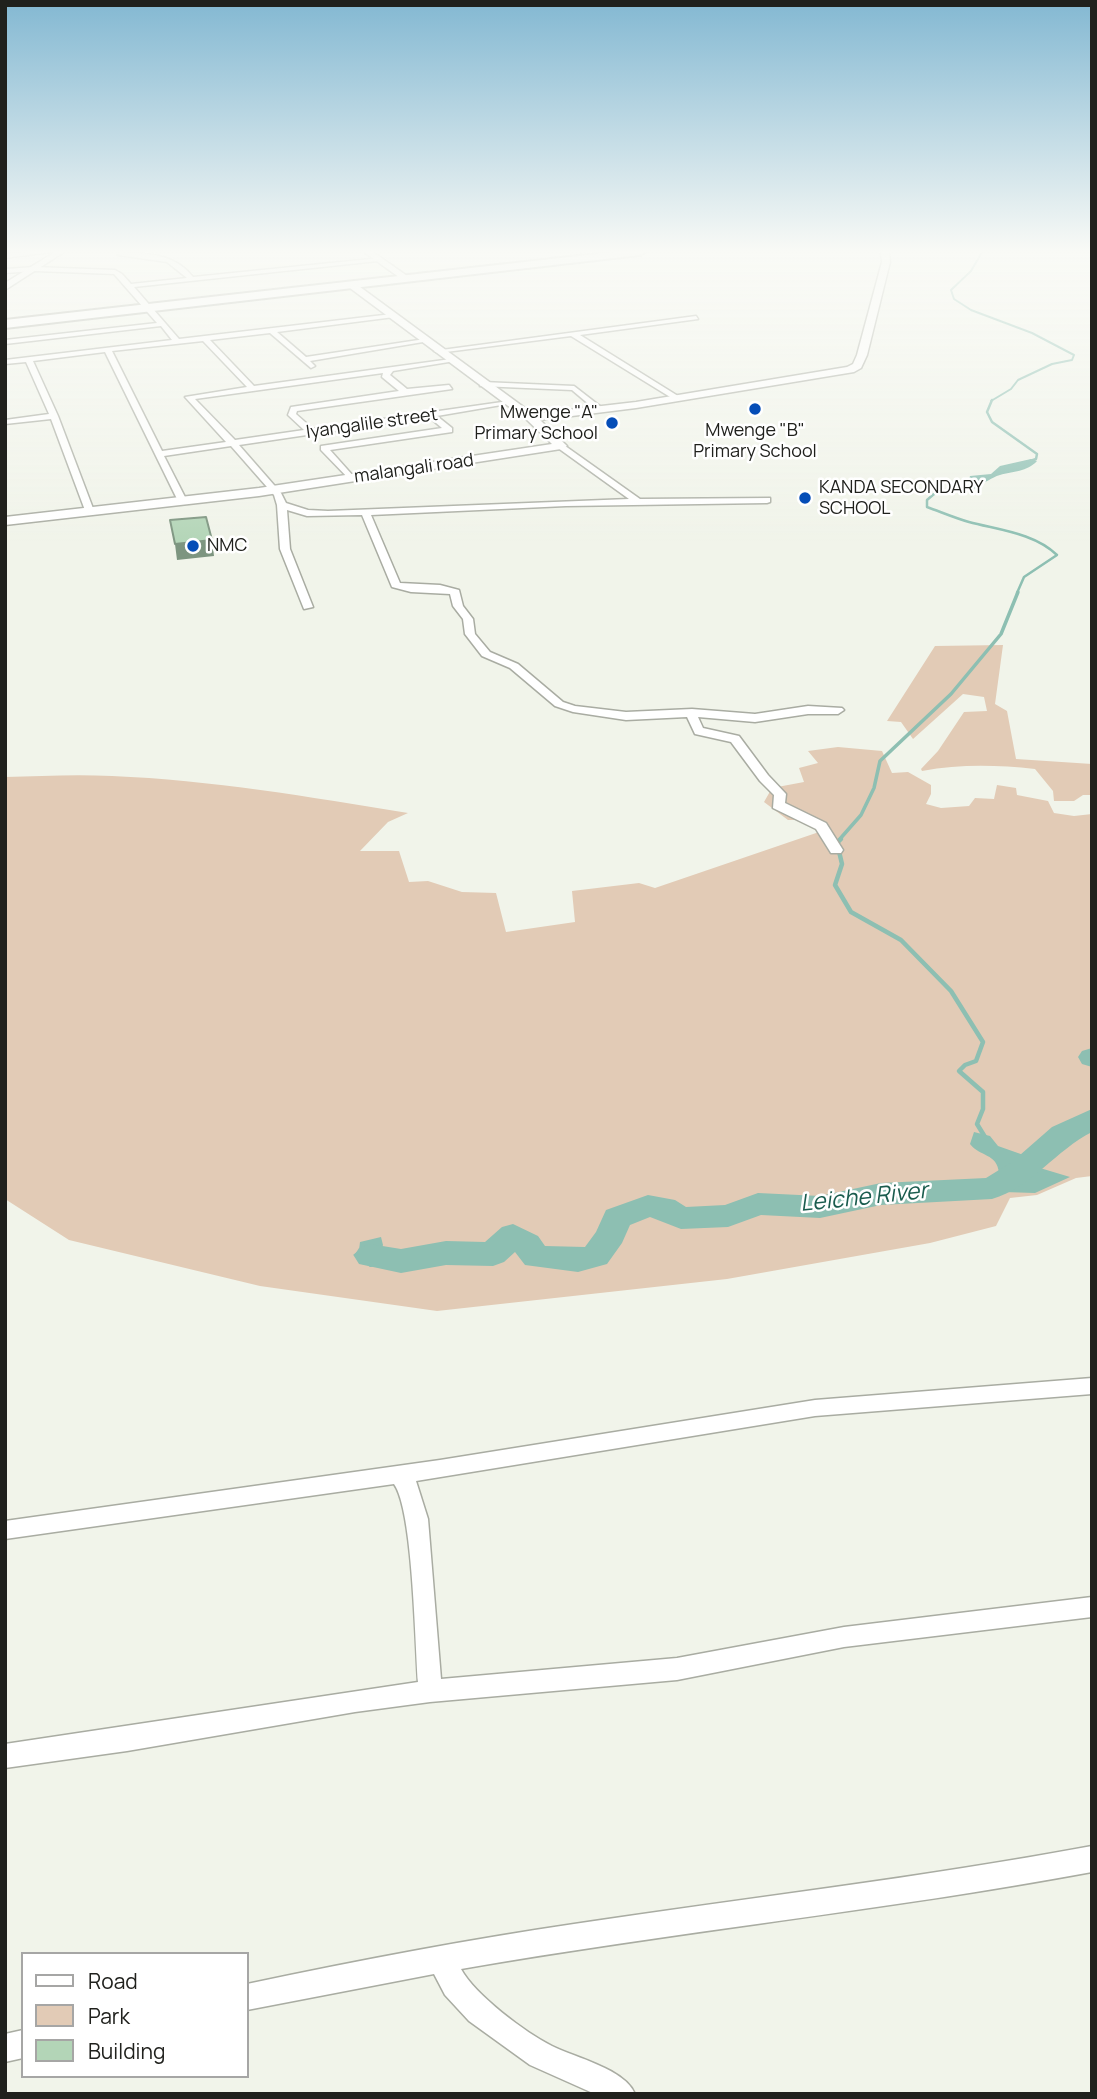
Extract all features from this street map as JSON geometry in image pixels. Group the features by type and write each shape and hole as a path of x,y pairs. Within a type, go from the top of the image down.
{"street":[{"path":"5,362 99,350"},
{"path":"107,350 182,501"},
{"path":"215,350 253,389"},
{"path":"293,350 326,379"},
{"path":"304,360 368,350"},
{"path":"438,351 446,350"},
{"path":"598,350 675,398"},
{"path":"531,418 601,410 834,374 857,366 861,350"},
{"path":"438,351 531,418 561,446 636,501"},
{"path":"28,359 54,416 89,511"},
{"path":"308,607 285,550 282,505 274,489 188,397 451,361"},
{"path":"390,370 385,374 404,392"},
{"path":"483,384 574,388 601,410"},
{"path":"311,432 292,415 294,409 449,387"},
{"name":"lyangalile street","path":"158,454 509,403"},
{"path":"351,478 324,448 449,430 431,415"},
{"path":"5,422 54,416"},
{"name":"malangali road","path":"5,521 274,489 561,446"},
{"path":"282,505 307,513 636,501 767,500"},
{"path":"365,512 396,585 407,590 443,589 454,592 458,606 468,619 470,634 486,654 514,666 559,704 616,715 692,713 755,718 808,710 838,710"},
{"path":"692,713 699,731 740,743 759,772 780,794 778,805 821,826 836,850"},
{"path":"5,1531 399,1474 815,1408 1092,1386"},
{"path":"399,1474 410,1489 417,1519 430,1691"},
{"path":"5,1756 430,1691 677,1669 844,1637 1092,1607"},
{"path":"248,1997 570,1938 961,1883 1092,1859"},
{"path":"441,1960 455,1985 479,2011 540,2055 610,2086 621,2094"}],"green space":[{"path":"1003,645 995,704 1007,711 1016,759 1092,764 1092,795 1083,795 1074,801 1054,801 1053,791 1035,769 978,766 922,771 964,712 987,711 984,697 963,694 913,739 901,722 887,721 935,646"},
{"path":"838,747 882,751 892,773 908,772 931,785 931,794 926,804 941,808 969,806 975,798 994,799 997,785 1016,788 1017,795 1048,801 1054,813 1074,816 1092,814 1092,1176 1076,1178 1037,1195 1010,1198 996,1226 930,1243 727,1279 437,1311 260,1286 69,1240 5,1199 5,777 99,775 186,781 408,813 388,822 360,851 399,851 409,882 428,881 462,892 496,893 506,932 575,922 572,891 639,883 655,888 819,832 806,820 788,820 764,802 772,788 804,782 799,768 818,763 808,751"}],"water":[{"path":"1031,459 1037,461 1020,471 1000,475 984,483 973,483 969,479 970,476 991,474 1000,466"},
{"path":"974,1132 990,1136 998,1146 1032,1158 1040,1168 1070,1177 1035,1193 972,1191 970,1185 992,1180 999,1173 992,1158 970,1144"},
{"path":"381,1237 385,1265 370,1267 353,1255 359,1250 360,1242"}],"building":[{"path":"206,517 212,540 175,544 170,520"}],"waterway":[{"path":"992,401 1011,389 1018,380 1052,364 1072,360 1074,355 1064,350"},
{"path":"992,401 987,412 992,422 1037,454 1036,459 1030,461"},
{"path":"980,481 975,487 934,494 927,500 927,507 969,522 1027,537 1057,555 1024,577 1017,593"},
{"path":"839,840 861,815 874,788 880,761 951,694 1001,634 1018,592"},
{"path":"841,839 837,843 842,864 835,885 851,912 901,940 951,991 983,1042 976,1061 965,1065 959,1071 983,1092 983,1109 977,1124 985,1137"},
{"name":"Leiche River","path":"370,1256 401,1261 446,1253 493,1254 513,1235 527,1244 536,1257 578,1260 596,1256 611,1235 617,1218 648,1206 664,1208 681,1218 728,1216 758,1204 820,1207 881,1194 992,1188 1023,1169 1063,1134 1092,1119"}],"place":[{"name":"Mwenge \"B\" Primary School","path":"755,409"},
{"name":"Mwenge \"A\" Primary School","path":"612,423"},
{"name":"KANDA SECONDARY SCHOOL","path":"805,498"},
{"name":"NMC","path":"193,546"}]}
